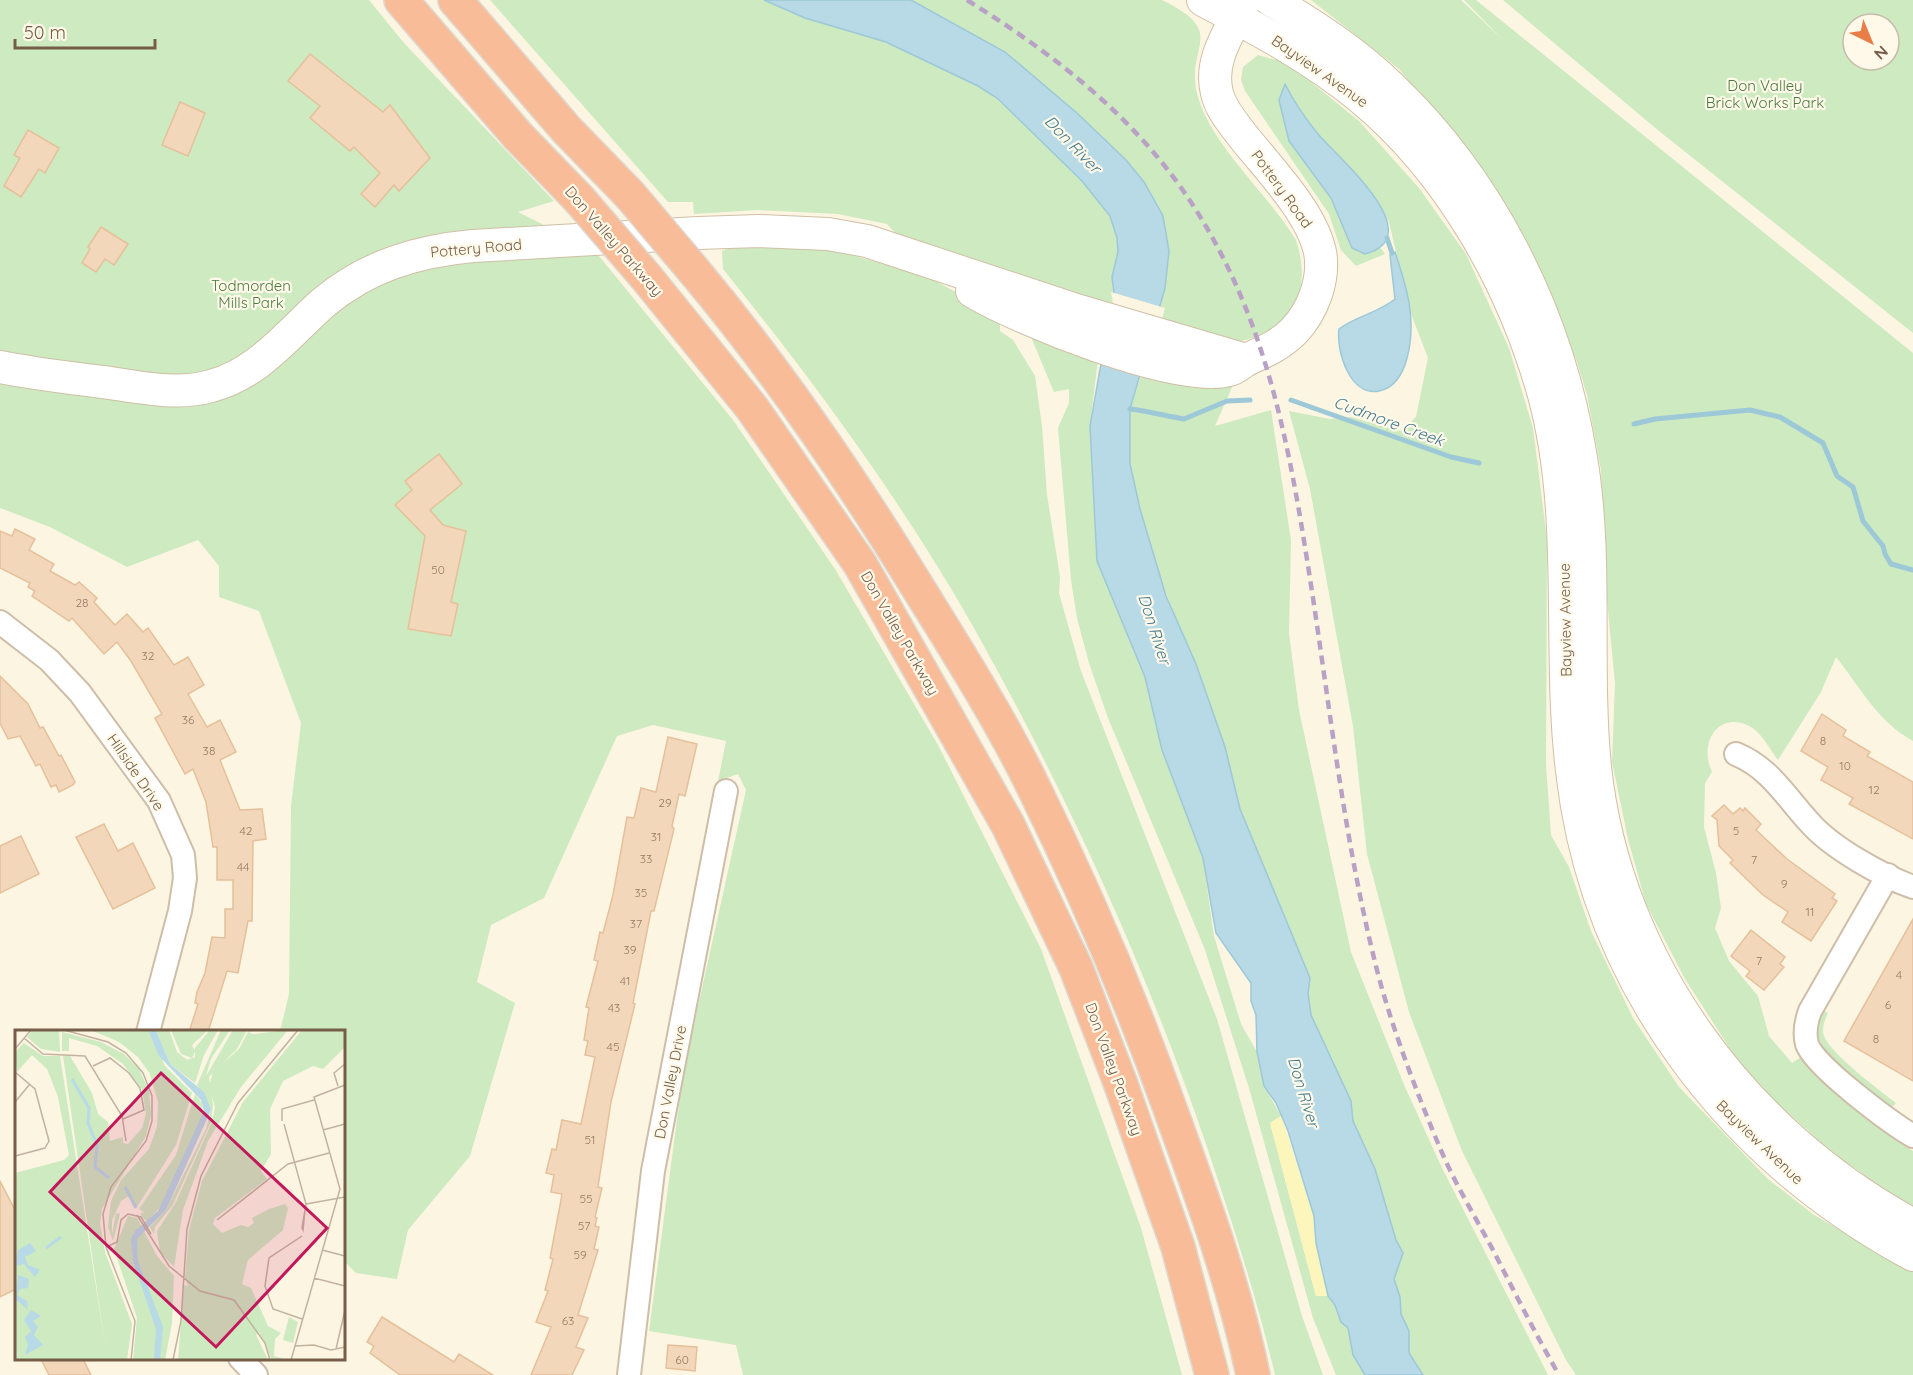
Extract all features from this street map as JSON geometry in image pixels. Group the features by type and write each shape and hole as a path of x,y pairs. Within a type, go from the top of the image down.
{"highway":[{"name":"Don Valley Parkway","path":"401,0 518,136 579,199 646,277 752,408 860,564 1008,825 1076,968 1120,1082 1178,1248 1212,1375"},
{"path":"455,0 566,129 630,195 786,386 861,496 947,635 1028,775 1081,887 1142,1030 1208,1211 1253,1375"}],"main road":[{"name":"Bayview Avenue","path":"1203,0 1241,9 1277,39 1361,97 1391,126 1443,187 1486,254 1519,319 1544,396 1558,463 1563,513 1572,770 1580,819 1593,873 1632,974 1669,1038 1712,1096 1752,1138 1822,1199 1877,1235 1913,1255"},
{"name":"Bayview Avenue","path":"1271,0 1352,53 1390,86 1428,126 1462,168 1505,234 1544,318 1568,388 1582,461 1587,508 1595,765 1602,814 1616,867 1653,962 1692,1026 1733,1082 1772,1122 1840,1181 1913,1225"},
{"name":"Pottery Road","path":"0,367 160,390 184,391 209,387 252,367 349,284 404,258 442,249 698,233 789,232 828,234 867,241 919,259 1013,314 1105,333 1180,356 1246,360 1275,348 1299,326 1312,305 1321,269 1317,241 1303,213 1228,116 1217,96 1216,67 1226,38 1241,9"}],"street":[{"name":"Hillside Drive","path":"0,622 50,660 80,693 159,801 183,855 185,878 180,911 149,1030"},
{"path":"1736,754 1753,761 1770,775 1824,836 1888,875 1913,886"},
{"name":"Don Valley Drive","path":"629,1375 653,1172 726,791"},
{"path":"1888,875 1810,1011 1806,1029 1808,1045 1822,1064 1882,1116 1913,1136"},
{"path":"241,1360 256,1375"}],"green space":[{"name":"Todmorden Mills Park","path":"0,0 369,0 404,43 554,201 518,212 594,250 733,420 835,569 938,745 1041,949 1141,1228 1182,1375 743,1375 736,1345 649,1331 683,1074 746,790 738,774 718,781 726,741 653,725 617,736 544,898 491,925 477,982 515,1003 470,1156 408,1230 397,1279 356,1273 345,1262 345,1030 280,1030 289,994 291,806 301,723 259,611 219,597 219,566 198,540 127,567 50,527 0,508"},
{"path":"490,0 1162,0 1195,22 1200,32 1195,79 1198,97 1215,134 1296,240 1301,261 1302,280 1298,296 1291,311 1280,323 1248,339 1227,344 898,236 887,224 838,214 757,210 694,214 693,202 668,202"},
{"path":"1311,0 1461,0 1503,40 1464,0 1476,0 1913,353 1913,741 1900,733 1879,714 1836,657 1821,692 1778,760 1761,736 1747,725 1736,722 1727,723 1713,733 1708,751 1708,762 1712,772 1705,783 1704,827 1716,873 1721,908 1715,928 1729,961 1758,996 1769,1036 1792,1063 1801,1057 1854,1108 1913,1151 1913,1206 1885,1190 1830,1150 1778,1104 1736,1058 1685,979 1646,904 1628,839 1612,762 1615,684 1605,578 1601,470 1587,395 1576,359 1499,194 1399,69"},
{"name":"Don Valley Brick Works Park","path":"1503,0 1913,0 1913,333 1659,131"},
{"path":"1258,55 1276,60 1279,56 1359,121 1419,188 1466,254 1509,348 1533,428 1547,539 1546,764 1551,835 1569,867 1591,931 1633,1018 1679,1087 1768,1179 1814,1215 1913,1272 1913,1375 1576,1375 1566,1360 1462,1151 1409,1012 1367,854 1353,726 1310,489 1289,411 1330,419 1351,417 1401,431 1416,417 1428,358 1410,311 1389,222 1370,190 1319,136 1296,105 1285,85 1289,141 1331,198 1352,248 1371,253 1380,247 1385,254 1356,266 1341,250 1329,214 1245,91 1241,80 1243,67"},
{"path":"817,245 928,277 1000,316 1000,331 1013,340 1035,376 1042,426 1047,495 1060,577 1059,593 1081,671 1217,1019 1302,1316 1323,1375 1275,1375 1226,1203 1158,1013 1073,818 974,628 917,534 856,443 723,269 722,251 736,246"},
{"path":"1031,337 1098,359 1090,426 1097,561 1145,677 1162,750 1203,859 1214,936 1241,1024 1257,1052 1264,1086 1281,1116 1270,1123 1316,1296 1328,1296 1335,1305 1341,1322 1348,1328 1353,1355 1365,1375 1336,1375 1313,1318 1249,1088 1204,947 1108,718 1089,663 1077,618 1071,580 1058,428 1069,403 1069,389 1054,392"},
{"path":"1141,376 1193,386 1233,385 1215,426 1271,410 1291,540 1289,634 1299,710 1351,952 1405,1087 1442,1168 1548,1375 1423,1375 1409,1353 1409,1331 1401,1314 1400,1297 1394,1279 1403,1253 1396,1240 1375,1169 1353,1121 1351,1101 1311,1015 1308,993 1310,978 1248,831 1236,798 1212,710 1169,601 1143,524 1134,486 1129,448 1130,410"},
{"path":"1824,1011 1828,1013 1823,1033 1828,1044 1856,1071 1896,1103 1892,1107 1837,1063 1828,1053 1817,1033"}],"sand":[{"path":"1281,1116 1314,1216 1316,1243 1328,1296 1316,1296 1270,1123"}],"water":[{"name":"Don River","path":"764,0 911,0 1005,52 1078,114 1126,160 1144,182 1163,216 1169,251 1165,288 1130,409 1130,464 1140,509 1166,596 1196,664 1225,747 1240,809 1310,978 1308,993 1311,1015 1351,1101 1353,1121 1375,1169 1396,1240 1403,1253 1394,1279 1400,1297 1401,1314 1409,1331 1409,1353 1423,1375 1365,1375 1353,1355 1348,1328 1341,1322 1335,1305 1328,1296 1316,1243 1314,1216 1288,1131 1276,1103 1264,1086 1257,1052 1256,1015 1251,1001 1251,983 1216,933 1203,858 1162,750 1145,677 1097,561 1090,426 1100,369 1116,309 1112,277 1118,252 1117,238 1110,216 1082,181 997,98 978,86 886,42 805,18"},
{"path":"1285,84 1313,128 1373,195 1384,214 1388,231 1383,245 1365,254 1352,248 1331,198 1289,141 1279,100"},
{"path":"1395,252 1409,303 1410,345 1403,369 1397,379 1389,387 1379,391 1369,391 1360,387 1347,370 1340,349 1339,329 1395,299 1390,255"}],"pier":[{"path":"1111,292 1165,308 1162,319 1113,304"}],"building":[{"path":"310,54 383,112 390,105 430,158 399,191 394,185 375,207 361,194 380,173 354,147 350,151 310,118 320,106 288,81"},
{"path":"180,102 205,113 188,156 162,145"},
{"path":"28,130 59,148 45,173 39,169 21,197 4,186 20,158 14,155"},
{"path":"101,227 128,244 114,265 105,259 96,272 82,263 90,249 88,247"},
{"path":"439,454 462,484 430,510 443,525 466,531 451,602 458,604 451,636 408,629 425,536 395,505 412,490 405,481"},
{"path":"15,529 35,539 29,550 54,564 50,571 75,585 79,582 97,598 94,602 115,625 127,614 143,632 148,628 174,665 188,657 204,685 188,694 207,727 220,720 236,752 220,760 240,810 262,809 266,839 253,841 252,921 248,921 238,973 227,971 209,1030 190,1030 198,1004 195,1003 197,992 205,973 212,937 225,938 225,909 233,909 233,880 217,880 217,847 213,847 206,802 193,769 185,774 155,718 162,714 131,661 117,642 104,654 72,618 69,621 32,596 35,591 28,587 30,583 0,568 0,531 12,536"},
{"path":"0,676 28,704 40,728 43,727 59,756 61,755 75,782 73,785 59,792 56,785 51,787 40,764 36,766 20,736 8,739 0,723"},
{"path":"1822,714 1846,730 1843,736 1870,752 1867,756 1913,782 1913,839 1849,804 1853,798 1821,780 1828,767 1801,751"},
{"path":"668,737 697,744 685,796 679,794 672,826 674,829 654,911 651,911 633,1003 635,1004 611,1102 598,1187 602,1188 595,1217 597,1218 595,1226 599,1227 594,1249 598,1250 578,1315 588,1318 576,1347 584,1350 572,1375 531,1375 551,1327 536,1322 548,1291 545,1290 553,1259 550,1258 562,1194 551,1192 554,1175 546,1173 552,1149 556,1150 562,1120 581,1124 595,1057 585,1055 588,1041 584,1040 589,1008 586,1007 598,961 594,960 600,932 603,933 613,895 627,817 634,818 641,788 656,792"},
{"path":"1724,805 1733,814 1740,808 1743,811 1745,808 1761,824 1756,830 1787,859 1835,894 1832,898 1837,901 1811,941 1782,922 1788,912 1763,895 1730,863 1733,860 1719,846 1717,820 1712,816"},
{"path":"104,824 118,851 133,843 155,888 113,909 76,837"},
{"path":"21,836 39,874 0,893 0,846"},
{"path":"1913,919 1913,1081 1844,1041"},
{"path":"1751,930 1785,957 1780,964 1784,967 1764,990 1746,976 1750,971 1731,956"},
{"path":"0,1181 15,1210 15,1290 0,1297"},
{"path":"382,1317 454,1362 459,1354 493,1375 400,1375 370,1353 374,1346 367,1342"},
{"path":"668,1345 697,1347 695,1371 666,1368"},
{"path":"42,1360 84,1360 91,1375 49,1375"}],"waterway":[{"path":"1387,238 1392,253"},
{"name":"Cudmore Creek","path":"1130,409 1184,419 1227,401 1250,400"},
{"name":"Cudmore Creek","path":"1291,400 1451,457 1479,463"},
{"name":"Cudmore Creek","path":"1634,424 1655,419 1750,410 1780,417 1823,443 1837,476 1853,487 1863,521 1883,546 1891,564 1913,570"}],"railway":[{"path":"967,0 1026,39 1081,81 1132,129 1177,182 1208,230 1233,279 1254,330 1284,434 1313,598 1339,779 1355,869 1374,958 1387,1005 1412,1079 1446,1161 1559,1375"}]}
